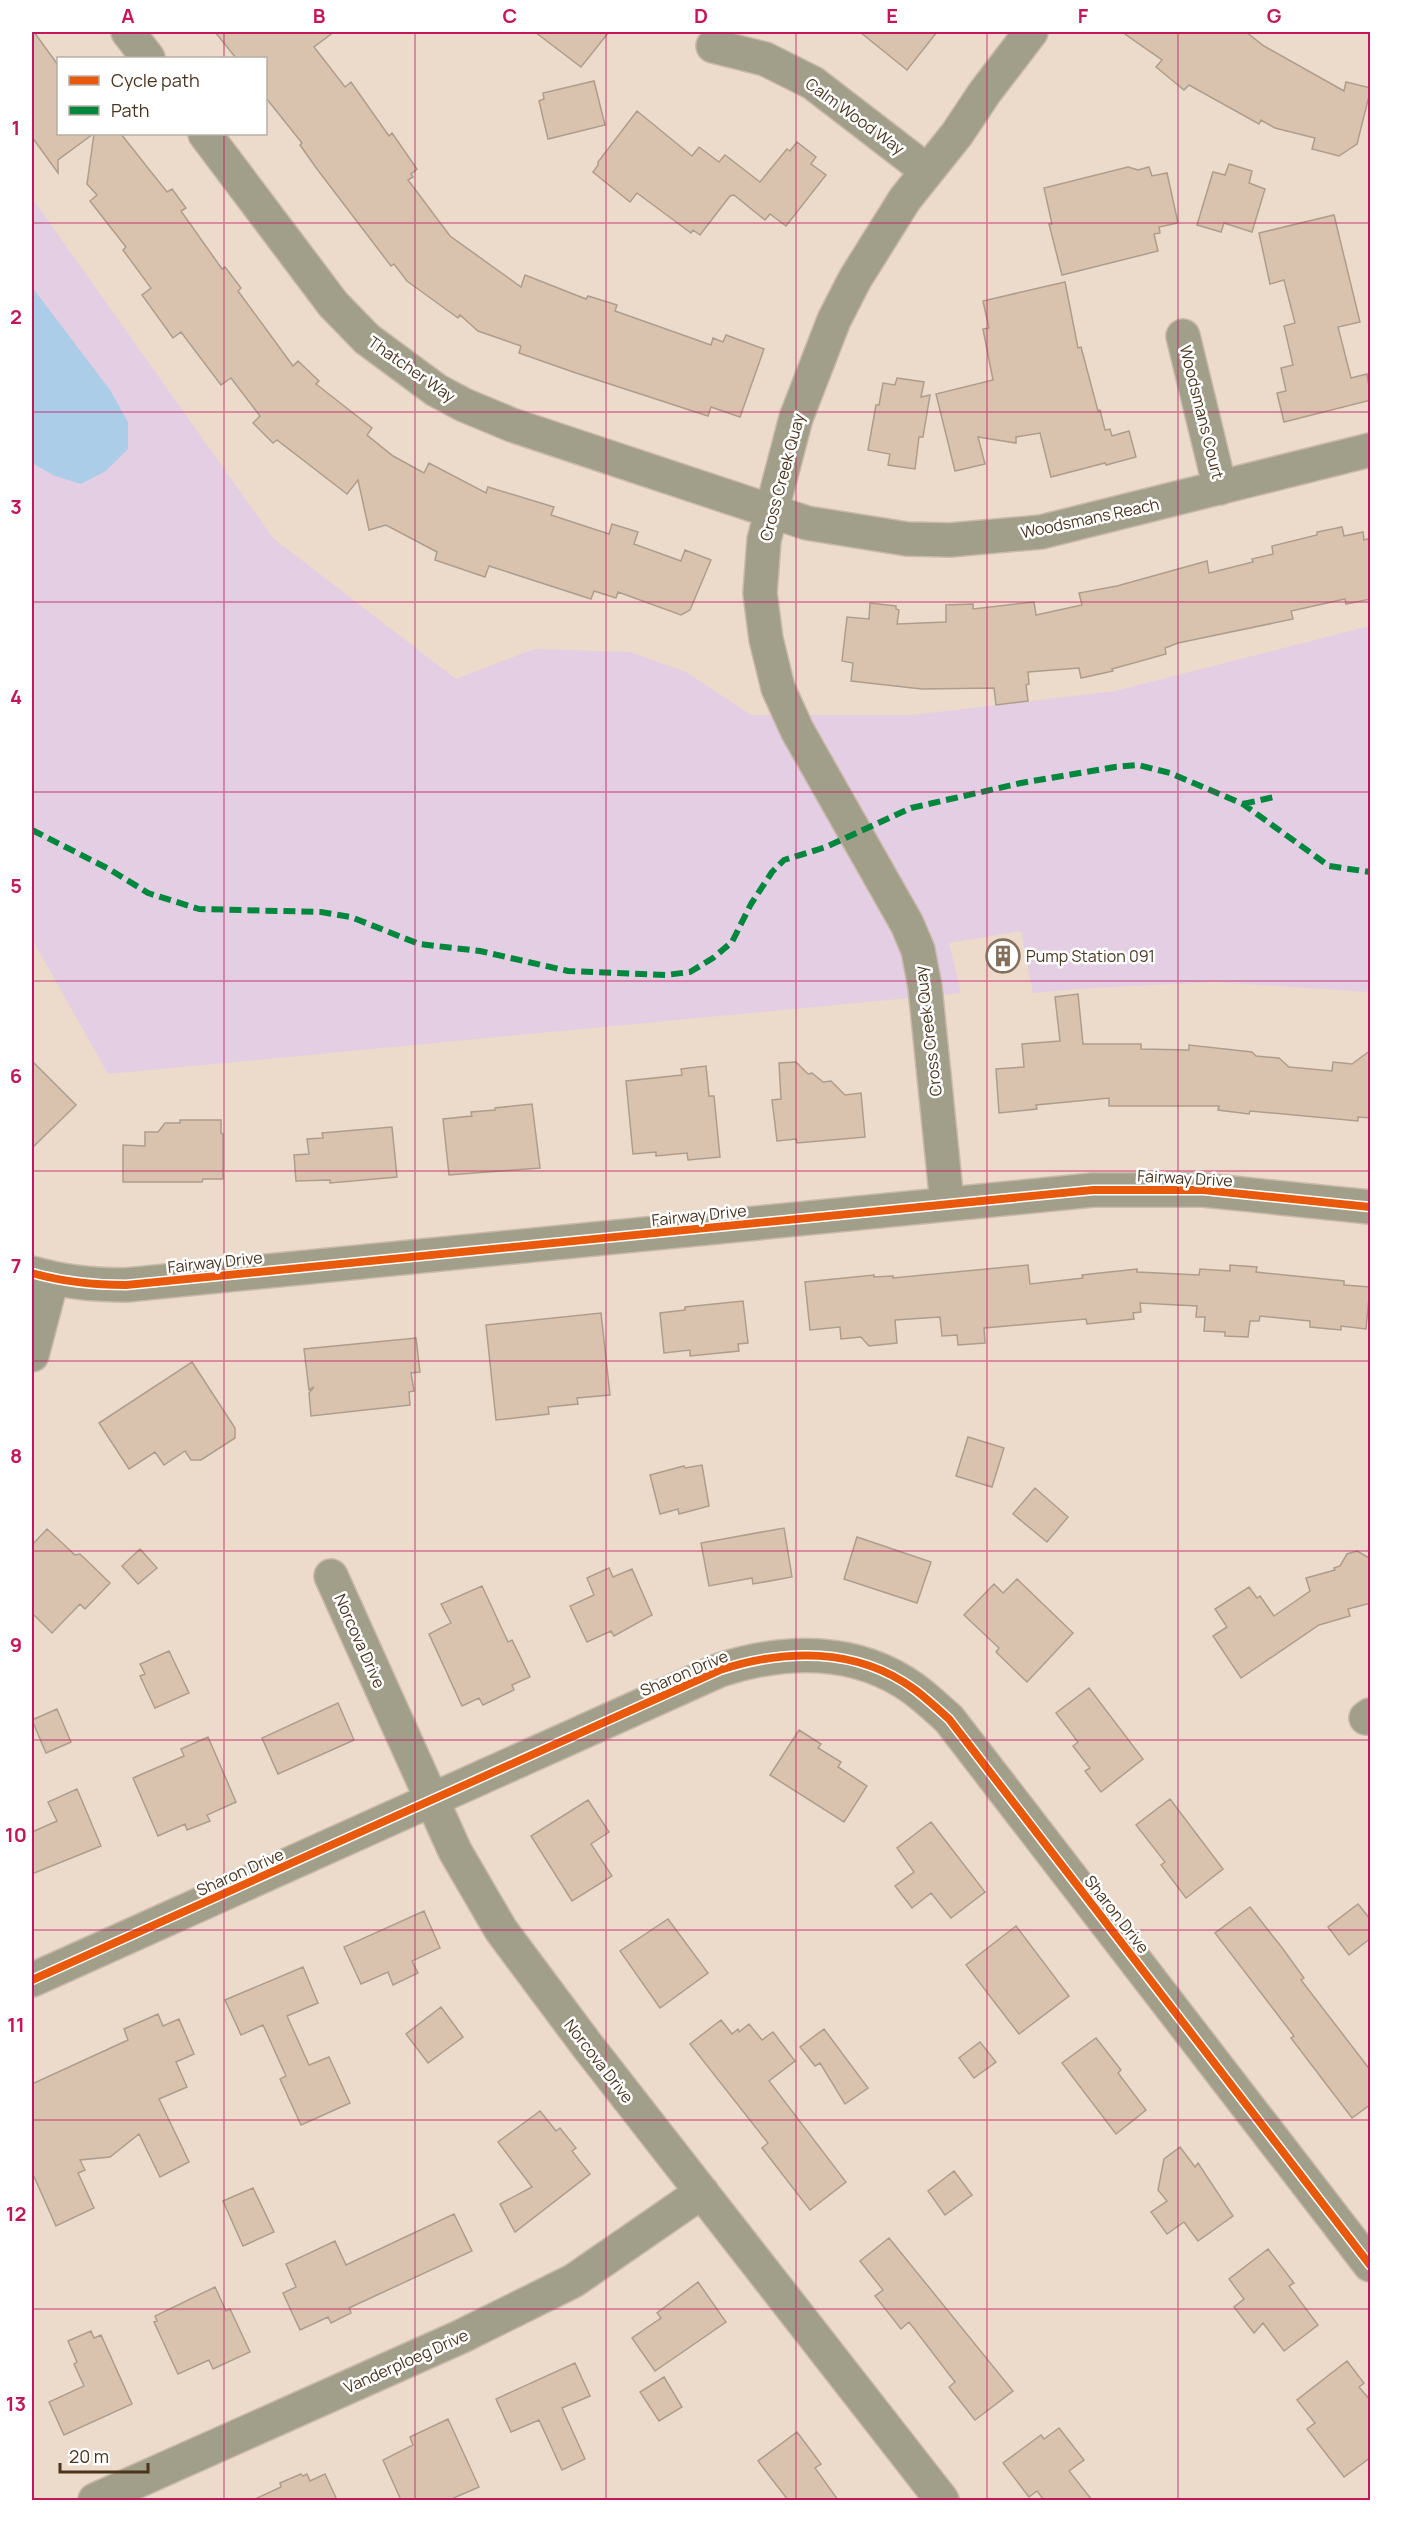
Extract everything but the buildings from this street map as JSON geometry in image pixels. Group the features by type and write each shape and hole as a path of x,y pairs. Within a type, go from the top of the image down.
{"street":[{"path":"128,32 147,57"},
{"name":"Cross Creek Quay","path":"947,1203 926,987 918,950 907,924 797,730 778,688 766,639 760,593 764,540 770,510 796,418 834,320 855,279 905,199 957,134 985,92 1031,32"},
{"name":"Calm Wood Way","path":"713,46 765,59 813,83 926,170"},
{"name":"Thatcher Way","path":"206,135 333,304 368,339 436,390 464,405 512,425 770,510"},
{"name":"Woodsmans Court","path":"1183,336 1220,488"},
{"name":"Woodsmans Reach","path":"770,510 807,523 907,540 950,540 1041,532 1371,450"},
{"name":"Fairway Drive","path":"42,1276 92,1285 126,1285 1093,1190 1144,1188 1203,1190 1371,1207"},
{"path":"32,1356 42,1276"},
{"name":"Norcova Drive","path":"330,1576 454,1851 501,1930 585,2044 942,2500"},
{"name":"Sharon Drive","path":"32,1980 720,1670 750,1660 778,1655 819,1655 860,1663 913,1688 949,1719 1371,2265"},
{"name":"Vanderploeg Drive","path":"94,2500 460,2337 573,2281 702,2192"}],"shaded area":[{"path":"32,198 273,538 456,679 534,649 630,652 686,672 751,715 912,715 1115,691 1370,626 1370,992 1216,982 1033,993 1021,931 949,943 961,993 108,1074 32,939"}],"water":[{"path":"32,287 110,390 128,422 128,449 106,471 81,484 55,476 32,463"}],"marked path":[{"path":"32,830 109,869 148,893 199,909 321,912 351,917 419,944 480,951 568,971 666,975 690,972 713,958 732,942 751,904 772,872 784,860 826,847 911,808 1021,783 1115,767 1138,765 1170,773 1243,804 1329,866 1370,872"},
{"path":"1243,804 1274,797"}],"cycle path":[{"path":"32,1273 55,1279 126,1285 1093,1190 1203,1190 1370,1207"},
{"path":"32,1980 720,1670 770,1658 820,1656 844,1659 868,1665 892,1675 914,1689 949,1719 1370,2265"}],"place":[{"name":"Pump Station 091","path":"1003,956"}]}
